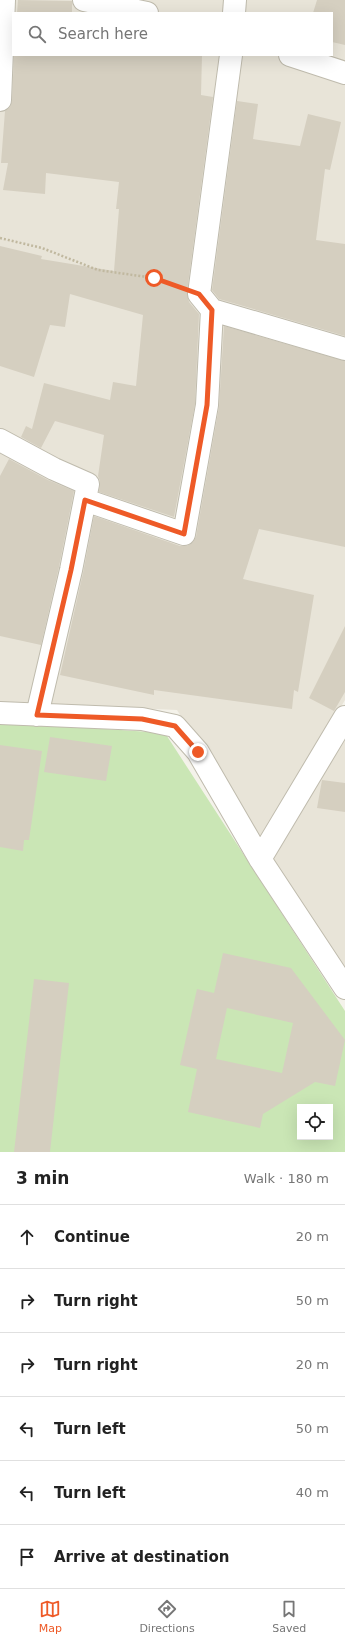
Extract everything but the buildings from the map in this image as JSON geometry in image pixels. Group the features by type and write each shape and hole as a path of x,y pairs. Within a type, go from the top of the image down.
{"street":[{"path":"0,100 4,0"},
{"path":"84,0 142,12"},
{"path":"234,12 235,0"},
{"path":"85,500 184,534 207,405 206,302 231,56"},
{"path":"293,56 345,73"},
{"path":"206,302 345,349"},
{"path":"0,440 54,469 88,484 71,570 37,715"},
{"path":"0,713 142,719 175,726 198,752 260,859 345,988"},
{"path":"260,859 345,717"}],"path":[{"path":"0,238 42,248 98,270 154,278 206,302"}],"shaded area":[{"path":"0,0 345,0 345,700 259,843 177,710 0,702"},
{"path":"345,730 345,969 271,856"}],"green space":[{"path":"0,722 165,733 345,1011 345,1152 0,1152"}],"route":[{"path":"154,278 199,294 212,310 207,405 184,534 85,500 71,570 37,715 142,719 175,726 198,752"}]}
